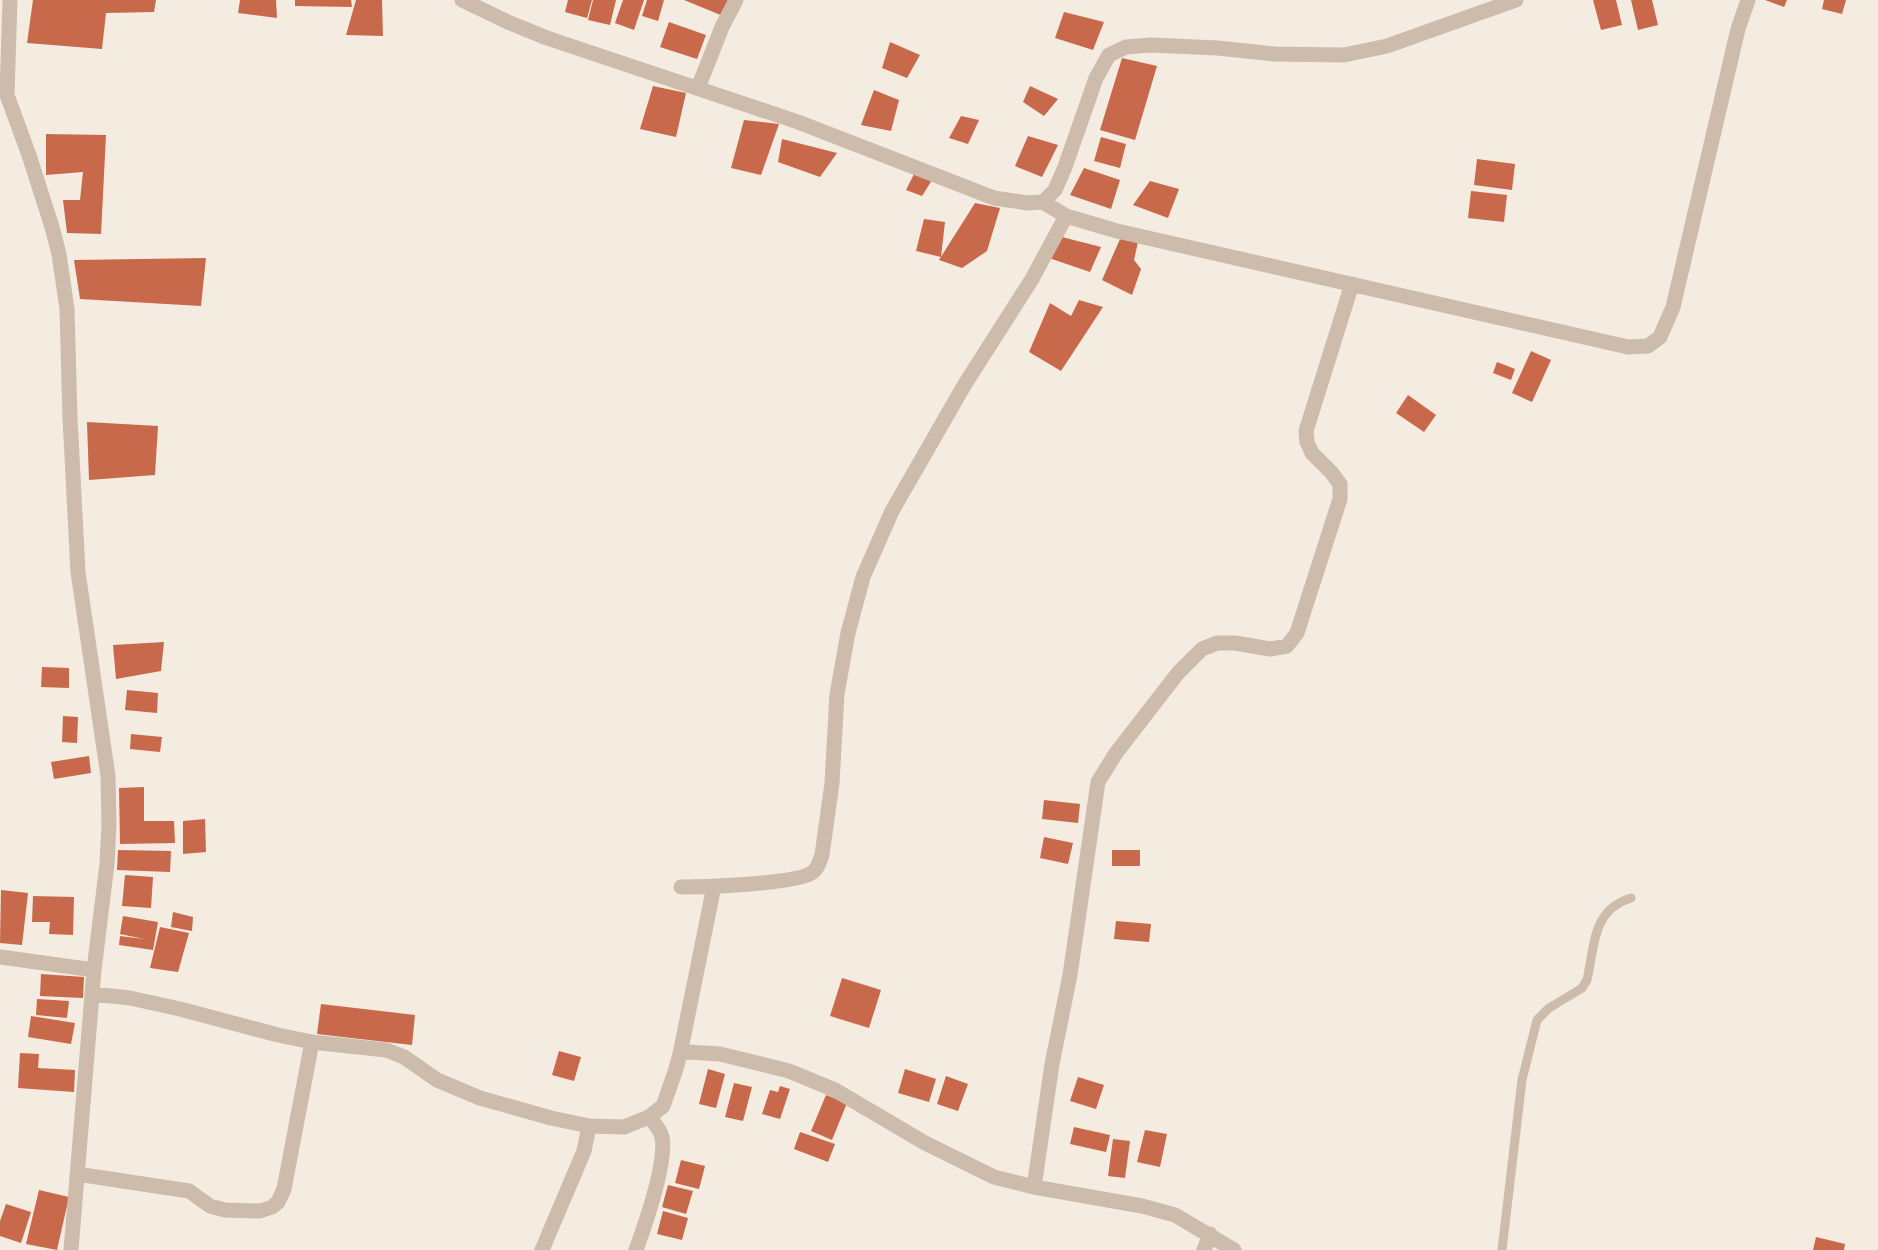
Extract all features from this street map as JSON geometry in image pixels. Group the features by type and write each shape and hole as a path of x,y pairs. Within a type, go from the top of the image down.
{"street":[{"path":"10,0 3,95 29,155 59,254 67,309 78,572 108,776 107,864 94,970 71,1250"},
{"path":"462,0 547,38 798,122 994,198 1028,203 1043,202 1066,216 1117,231 1628,347 1648,346 1660,337 1673,307 1738,29 1748,0"},
{"path":"698,88 722,27 736,0"},
{"path":"1043,202 1055,190 1096,78 1109,55 1126,47 1150,45 1218,48 1274,54 1344,55 1387,46 1516,0"},
{"path":"681,887 735,886 802,877 813,872 818,866 822,855 832,783 837,694 848,633 862,577 892,511 965,384 1032,279 1066,216"},
{"path":"1034,1187 1052,1064 1070,975 1098,782 1116,753 1178,673 1202,649 1217,644 1235,643 1270,649 1287,646 1297,633 1340,500 1340,484 1312,453 1307,442 1306,431 1352,284"},
{"path":"92,994 130,998 180,1008 312,1042 386,1050 404,1057 437,1080 480,1098 588,1131 653,1122 663,1106 680,1054 714,886"},
{"path":"0,957 94,970"},
{"path":"77,1174 189,1191 210,1206 225,1210 260,1211 272,1208 278,1202 284,1189 312,1042"},
{"path":"680,1054 688,1052 720,1054 789,1071 835,1090 925,1143 994,1177 1034,1187 1142,1206 1175,1215 1234,1250"},
{"path":"636,1250 655,1191 660,1160 662,1139 653,1122"},
{"path":"542,1250 584,1151 588,1131"},
{"path":"1204,1250 1210,1234"}],"lane":[{"path":"1502,1250 1522,1080 1537,1020 1549,1008 1582,988 1587,980 1602,917 1620,901 1631,898"}],"building":[{"path":"33,0 156,0 154,12 106,13 102,49 27,43"},
{"path":"240,0 276,0 277,18 238,13"},
{"path":"295,0 351,0 352,7 295,6"},
{"path":"356,0 382,0 383,36 346,35"},
{"path":"568,0 592,0 587,18 565,12"},
{"path":"593,0 616,0 610,25 588,20"},
{"path":"623,0 644,0 634,30 615,23"},
{"path":"647,0 664,0 658,21 642,16"},
{"path":"684,0 730,0 723,16"},
{"path":"1593,0 1616,0 1622,25 1601,30"},
{"path":"1631,0 1652,0 1658,25 1638,30"},
{"path":"1765,0 1787,0 1784,7"},
{"path":"1824,0 1846,0 1842,14 1822,9"},
{"path":"1064,12 1104,22 1093,50 1055,38"},
{"path":"669,22 706,35 697,59 660,47"},
{"path":"890,42 920,55 907,78 882,68"},
{"path":"1122,58 1157,66 1135,140 1100,130"},
{"path":"653,86 686,93 676,137 640,129"},
{"path":"1030,86 1058,99 1044,116 1023,102"},
{"path":"874,90 899,100 891,131 861,125"},
{"path":"961,116 979,120 968,144 949,138"},
{"path":"744,120 779,124 761,175 731,168"},
{"path":"46,134 106,135 101,234 67,233 63,200 80,200 83,172 46,175"},
{"path":"1028,136 1058,145 1042,177 1015,166"},
{"path":"1101,137 1126,144 1120,168 1094,161"},
{"path":"782,139 837,153 820,177 778,162"},
{"path":"1477,159 1515,164 1512,190 1474,185"},
{"path":"1084,168 1120,180 1111,209 1070,195"},
{"path":"914,174 932,180 922,196 906,190"},
{"path":"1150,181 1179,189 1168,218 1133,205"},
{"path":"1471,191 1507,195 1504,222 1468,218"},
{"path":"975,203 1000,208 987,251 962,268 939,260"},
{"path":"924,219 945,222 941,257 916,251"},
{"path":"1058,236 1101,247 1090,272 1049,258"},
{"path":"1120,239 1138,242 1134,260 1141,269 1132,295 1102,280"},
{"path":"206,258 201,306 80,299 74,260"},
{"path":"1079,300 1103,307 1061,371 1029,352 1050,303 1071,316"},
{"path":"1531,351 1551,360 1532,402 1512,393"},
{"path":"1497,362 1515,369 1511,380 1493,373"},
{"path":"1408,395 1436,415 1424,432 1396,413"},
{"path":"87,422 158,426 155,475 89,480"},
{"path":"164,642 161,671 116,679 113,645"},
{"path":"42,667 69,668 69,688 41,687"},
{"path":"127,690 158,693 157,713 125,710"},
{"path":"63,716 78,717 77,743 62,742"},
{"path":"131,734 162,737 160,752 130,749"},
{"path":"89,756 91,773 54,779 51,762"},
{"path":"144,787 144,821 174,821 175,843 120,844 119,788"},
{"path":"1044,800 1080,804 1078,823 1042,819"},
{"path":"205,819 206,852 183,854 183,821"},
{"path":"1044,837 1073,843 1068,864 1040,858"},
{"path":"118,850 171,851 170,872 117,870"},
{"path":"1112,850 1140,850 1140,866 1112,866"},
{"path":"125,875 153,877 151,908 122,906"},
{"path":"1,890 28,893 22,945 0,943"},
{"path":"33,896 74,897 73,935 49,934 50,922 32,922"},
{"path":"173,912 193,917 192,931 171,927"},
{"path":"123,916 158,922 153,950 119,945 120,936 144,939 120,934"},
{"path":"1116,921 1151,924 1149,942 1114,939"},
{"path":"160,927 189,933 178,972 150,968"},
{"path":"41,974 84,977 83,998 40,996"},
{"path":"842,978 881,990 869,1028 830,1016"},
{"path":"37,999 69,1001 67,1018 36,1015"},
{"path":"321,1004 415,1015 412,1045 317,1034"},
{"path":"31,1016 75,1023 71,1044 28,1037"},
{"path":"559,1051 581,1057 574,1081 552,1075"},
{"path":"20,1053 39,1054 38,1068 75,1070 74,1092 18,1088"},
{"path":"708,1069 725,1074 716,1108 699,1104"},
{"path":"905,1069 936,1079 929,1102 898,1093"},
{"path":"946,1076 968,1084 958,1111 937,1104"},
{"path":"1078,1077 1104,1085 1096,1109 1070,1101"},
{"path":"734,1083 752,1087 743,1121 725,1117"},
{"path":"780,1086 790,1089 780,1119 762,1114 770,1090 778,1092"},
{"path":"826,1095 847,1103 832,1140 811,1131"},
{"path":"1074,1127 1110,1135 1106,1152 1070,1144"},
{"path":"1145,1130 1167,1134 1160,1167 1137,1162"},
{"path":"800,1132 835,1144 828,1162 794,1149"},
{"path":"1113,1139 1130,1141 1125,1178 1108,1176"},
{"path":"681,1160 705,1166 699,1189 675,1183"},
{"path":"668,1185 693,1191 686,1214 662,1207"},
{"path":"39,1190 69,1197 57,1250 26,1244"},
{"path":"6,1204 31,1212 21,1243 0,1236 0,1221"},
{"path":"663,1211 688,1218 682,1240 657,1234"},
{"path":"1816,1237 1845,1244 1844,1250 1813,1250"}]}
